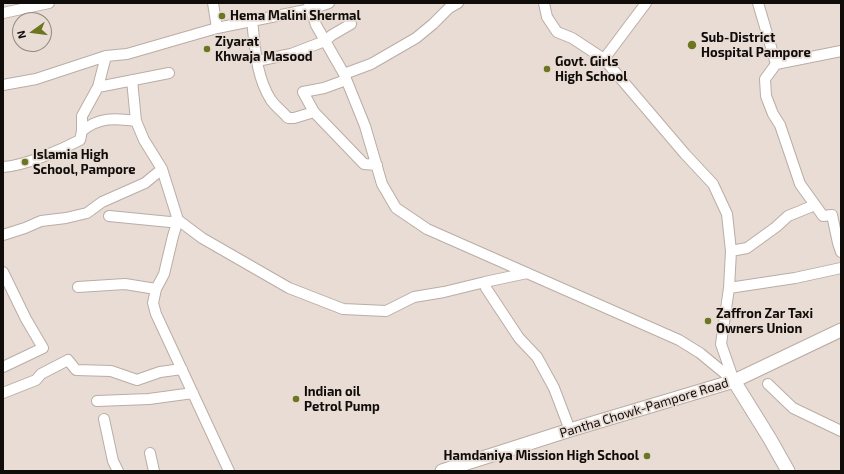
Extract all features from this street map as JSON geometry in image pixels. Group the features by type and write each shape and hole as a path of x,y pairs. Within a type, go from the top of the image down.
{"main road":[{"name":"Pantha Chowk-Pampore Road","path":"442,471 570,430 734,381 841,330"},
{"path":"734,381 788,471"}],"street":[{"path":"3,12 49,3"},
{"path":"213,3 217,28"},
{"path":"3,85 36,79 106,56 127,54 217,28 310,6 329,3"},
{"path":"377,165 364,164 314,112 303,92 324,88 371,64 416,38 449,8 458,3"},
{"path":"544,3 547,17 558,32 572,38 604,58 685,154 713,184 727,214 732,251 729,288 721,344 734,381"},
{"path":"604,58 646,3"},
{"path":"758,3 776,64"},
{"path":"310,6 316,25 345,77 365,126 382,184 396,208 427,229 680,340 700,353 734,381"},
{"path":"252,20 257,60 262,84 272,101 288,118 294,118 314,112"},
{"path":"257,60 291,54 325,41 351,24"},
{"path":"841,51 776,64 765,79 766,96 773,114 780,125 800,184 823,216 832,215 841,252"},
{"path":"3,167 9,167 52,154 80,140 82,131 82,116 98,88 106,56"},
{"path":"98,88 132,80 169,74"},
{"path":"132,80 136,121 144,140 162,168 178,220 164,274 156,289 153,303 156,314 229,471"},
{"path":"82,131 90,124 105,119 136,121"},
{"path":"3,235 41,221 66,218 87,213 102,202 145,183 162,168"},
{"path":"732,251 747,248 776,227 788,216 815,205"},
{"path":"109,216 170,222 178,220"},
{"path":"178,220 202,238 289,288 343,309 386,311 414,297 444,292 526,273"},
{"path":"729,288 795,278 841,268"},
{"path":"3,272 26,319 43,348 3,367"},
{"path":"485,282 486,288 519,338 537,357 554,388 570,430"},
{"path":"78,287 125,284 156,289"},
{"path":"3,393 36,380 41,374 68,360 76,370 111,371 137,380 160,372 182,369"},
{"path":"768,384 792,408 841,431"},
{"path":"97,401 149,399 193,393"},
{"path":"104,419 113,461 118,471"},
{"path":"150,453 154,471"}],"place":[{"name":"Hema Malini Shermal","path":"222,16"},
{"name":"Sub-District Hospital Pampore","path":"692,45"},
{"name":"Ziyarat Khwaja Masood","path":"207,49"},
{"name":"Govt. Girls High School","path":"547,69"},
{"name":"Islamia High School, Pampore","path":"25,162"},
{"name":"Zaffron Zar Taxi Owners Union","path":"708,321"},
{"name":"Indian oil Petrol Pump","path":"296,399"},
{"name":"Hamdaniya Mission High School","path":"647,456"}]}
